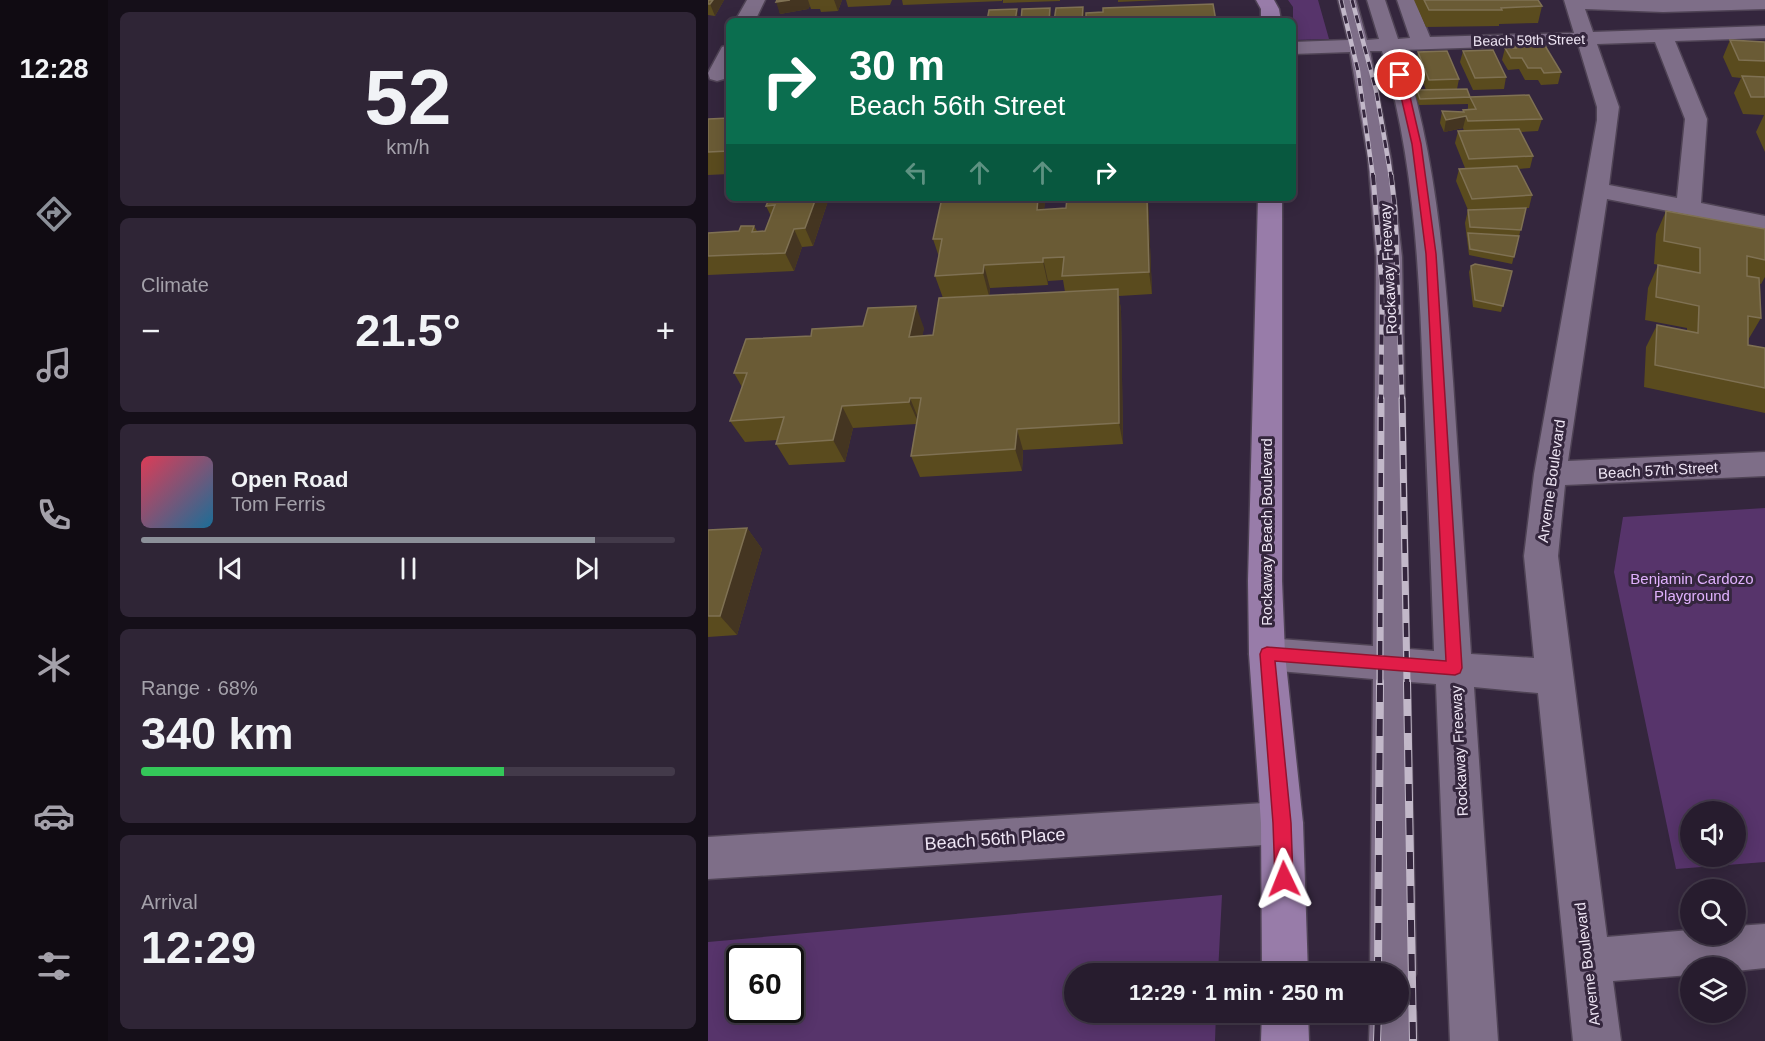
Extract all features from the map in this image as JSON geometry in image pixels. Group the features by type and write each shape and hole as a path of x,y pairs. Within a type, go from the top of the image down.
{"main road":[{"path":"1265,0 1270,9 1271,18"},
{"name":"Rockaway Beach Boulevard","path":"1270,201 1265,581 1267,654 1282,823 1285,963"},
{"path":"1285,1023 1285,1041"}],"street":[{"path":"747,18 756,0"},
{"name":"Rockaway Freeway","path":"1347,0 1359,44 1379,149 1390,268 1393,963"},
{"name":"Rockaway Freeway","path":"1376,0 1391,43 1413,129 1431,254 1474,1041"},
{"path":"1406,0 1422,43"},
{"path":"1573,2 1663,6 1765,3"},
{"name":"Arverne Boulevard","path":"1573,2 1608,113 1550,474 1541,556 1597,1041"},
{"name":"Beach 59th Street","path":"1296,48 1765,32"},
{"path":"1663,36 1696,119 1688,208"},
{"path":"718,74 726,57"},
{"path":"1597,190 1765,223"},
{"name":"Beach 57th Street","path":"1550,474 1765,464"},
{"path":"1267,654 1555,677"},
{"name":"Beach 56th Place","path":"708,858 1282,823"},
{"path":"1587,961 1765,946"},
{"path":"1393,1023 1393,1041"}],"green space":[{"path":"1288,0 1318,0 1329,39 1296,40 1296,18 1293,18 1293,7"},
{"name":"Benjamin Cardozo Playground","path":"1765,508 1765,862 1746,863 1746,801 1680,801 1680,867 1701,867 1676,869 1614,572 1623,517"},
{"path":"1222,895 1219,963 1064,963 1064,1023 1216,1023 1215,1041 708,1041 708,942"}],"building":[{"path":"1424,0 1538,0 1542,6 1501,8 1502,10 1429,10"},
{"path":"1213,4 1215,18 1086,18 1086,13 1103,12 1103,8"},
{"path":"1083,7 1082,18 1054,18 1056,8"},
{"path":"1050,8 1049,18 1021,18 1022,9"},
{"path":"1017,9 1016,18 988,18 989,10"},
{"path":"1730,40 1765,42 1765,61 1739,60"},
{"path":"1544,44 1561,72 1544,73 1541,68 1528,68 1522,58 1511,58 1505,48 1516,48 1514,45"},
{"path":"1493,50 1506,77 1475,78 1463,51"},
{"path":"1447,51 1459,79 1429,80 1418,52"},
{"path":"1742,76 1765,77 1765,97 1751,97"},
{"path":"1467,89 1470,97 1420,99 1417,90"},
{"path":"1529,95 1542,119 1468,121 1466,116 1446,120 1442,111 1464,112 1463,110 1476,109 1470,97"},
{"path":"726,118 726,151 708,152 708,119"},
{"path":"1519,129 1533,156 1469,159 1458,131"},
{"path":"1517,166 1532,195 1472,199 1459,169"},
{"path":"768,201 815,201 805,228 794,229 785,253 708,256 708,233 739,231 741,226 754,226 752,232 765,231 775,205 766,206"},
{"path":"941,201 1038,201 1037,210 1066,208 1067,201 1147,201 1149,272 1062,276 1064,257 1043,258 1043,262 984,265 983,273 935,276 942,239 933,239"},
{"path":"1526,208 1521,230 1470,227 1468,210"},
{"path":"1666,211 1765,229 1765,260 1747,256 1747,276 1759,278 1761,318 1748,316 1748,345 1765,348 1765,388 1655,365 1657,325 1698,333 1699,306 1656,297 1658,265 1700,273 1700,248 1664,241"},
{"path":"1468,233 1519,236 1514,257 1470,249"},
{"path":"1475,264 1512,271 1503,306 1475,300 1471,266"},
{"path":"1118,289 1119,423 1017,429 1015,449 911,456 921,398 910,398 909,402 842,406 833,440 776,444 784,417 730,421 747,373 734,373 746,339 811,336 812,329 863,326 868,308 916,306 909,337 933,335 939,298"},
{"path":"747,528 720,616 708,616 708,530"}],"railway":[{"path":"1341,0 1358,71 1373,177"},
{"path":"1352,0 1376,90 1391,177"},
{"path":"1373,175 1382,286 1381,400"},
{"path":"1391,175 1395,209 1402,400"},
{"path":"1380,683 1381,399"},
{"path":"1402,399 1407,683"},
{"path":"1378,963 1380,682"},
{"path":"1407,682 1413,1041"},
{"path":"1377,1041 1378,1023"}],"route":[{"path":"1284,879 1282,823 1267,654 1455,668 1431,254 1416,144 1400,75"}]}
